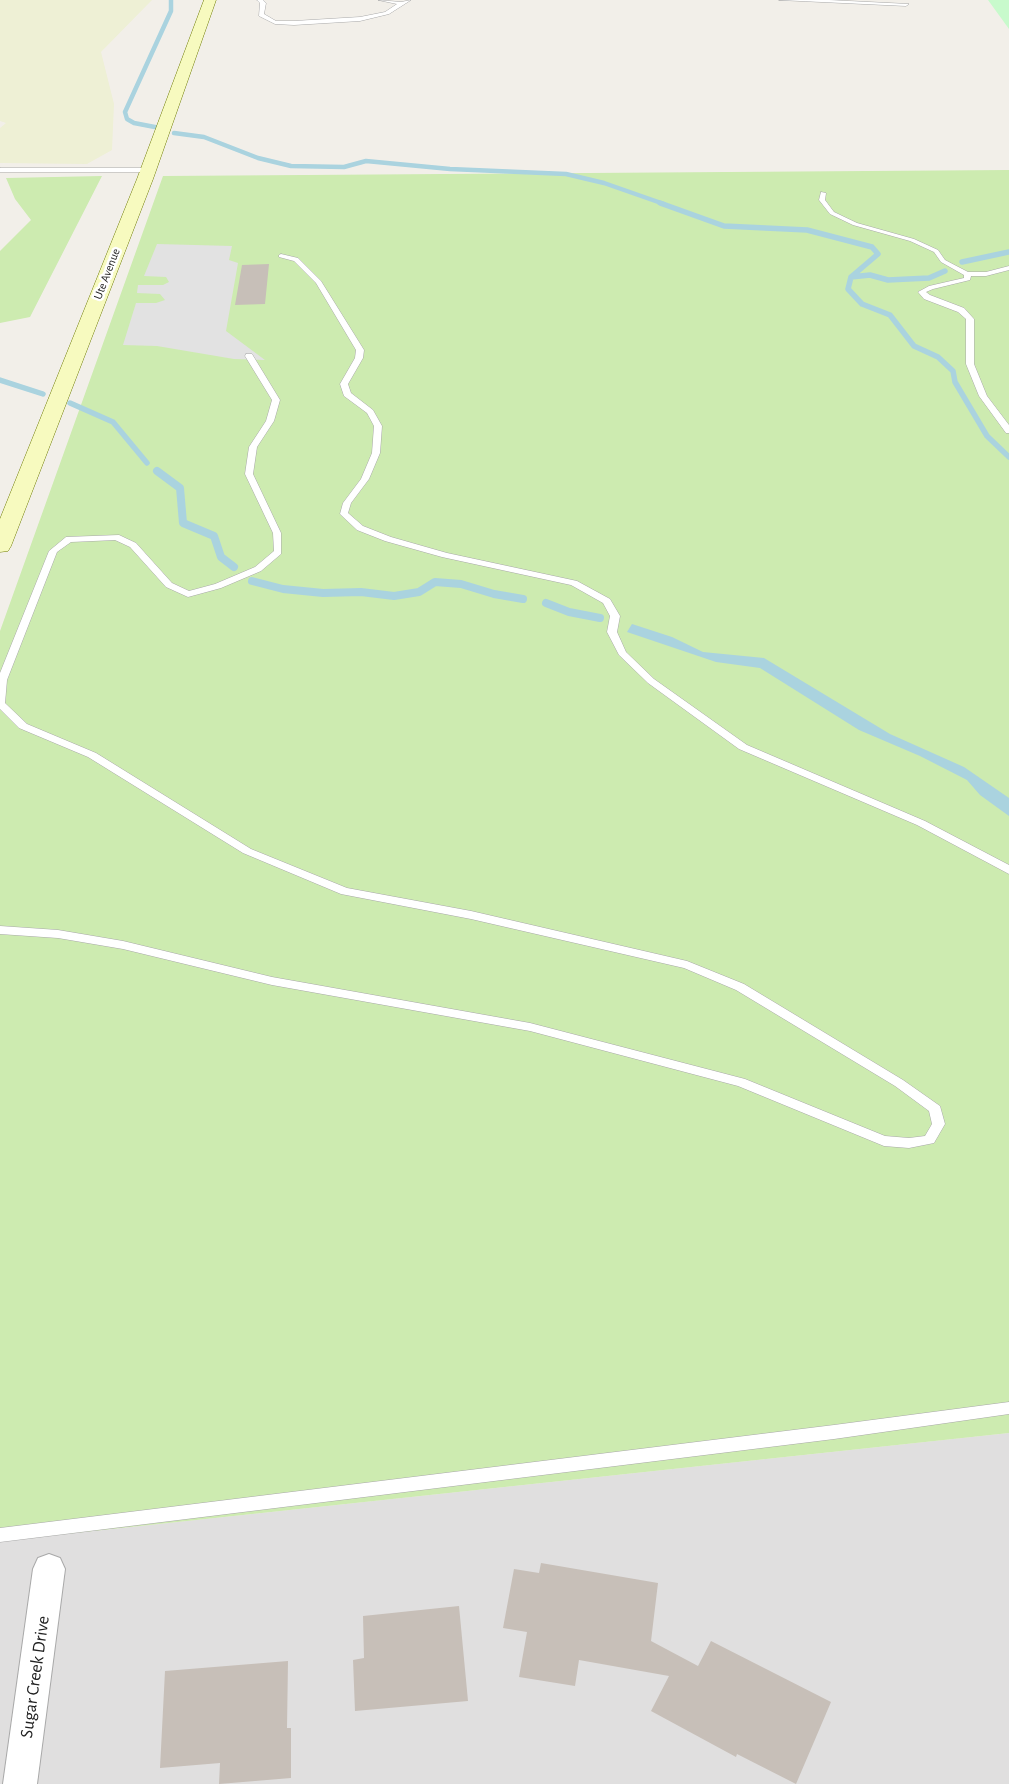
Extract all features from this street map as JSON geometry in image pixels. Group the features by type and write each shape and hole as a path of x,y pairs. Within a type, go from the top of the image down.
{"main road":[{"name":"Ute Avenue","path":"0,546 148,170 210,0"}],"street":[{"name":"Sugar Creek Drive","path":"20,1784 49,1569"}],"lane":[{"path":"260,0 263,3 261,15 275,22 284,23 360,19 387,13 408,0"},
{"path":"381,0 403,4"},
{"path":"782,0 906,4"},
{"path":"0,170 148,170"},
{"path":"823,193 822,200 832,213 855,224 912,240 936,250 943,261 967,274 986,274 1009,268"},
{"path":"281,256 296,259 319,282 360,350 359,358 344,384 347,394 370,412 378,426 376,452 366,479 347,503 344,514 360,528 388,539 445,555 574,583 607,601 615,616 612,632 622,653 651,681 743,747 921,823 1009,870"},
{"path":"967,274 968,279 931,287 922,292 927,297 961,310 970,319 970,364 983,396 1009,431"},
{"path":"0,930 58,934 123,945 272,981 530,1027 741,1082 884,1141 909,1143 929,1140 939,1124 935,1109 899,1083 740,987 687,965 472,915 345,891 247,851 92,755 23,726 0,704 2,680 52,551 69,539 91,536 116,537 133,545 169,585 188,594 218,586 258,569 278,552 277,533 249,474 252,446 270,421 276,400 249,356"},
{"path":"0,1535 824,1434 1009,1408"}],"shaded area":[{"path":"157,244 232,246 229,260 238,263 226,331 265,360 234,359 157,346 123,345 136,303 156,303 165,300 160,294 137,293 138,285 163,285 169,282 166,277 144,276"},
{"path":"1009,1433 1009,1784 0,1784 0,1541"}],"green space":[{"path":"0,0 152,0 101,52 114,104 112,150 87,164 0,163 0,128 6,123 0,121"},
{"path":"988,0 1009,0 1009,29"},
{"path":"1009,170 1009,1433 0,1541 0,631 163,176"},
{"path":"102,176 30,317 0,323 0,251 31,220 15,199 6,178"}],"water":[{"path":"632,624 672,637 703,652 764,658 890,734 964,767 1009,798 1009,816 980,795 967,780 920,756 859,730 760,668 716,662 627,632"}],"building":[{"path":"269,264 265,304 235,305 242,265"},
{"path":"541,1563 658,1583 651,1641 698,1666 711,1641 831,1702 796,1784 737,1754 736,1757 651,1711 669,1676 579,1660 575,1686 519,1677 527,1632 503,1628 514,1569 539,1573"},
{"path":"459,1606 468,1701 355,1711 353,1660 364,1658 363,1616"},
{"path":"288,1661 287,1728 291,1728 291,1778 219,1784 220,1763 160,1768 165,1671"}],"waterway":[{"path":"160,128 134,123 127,119 125,112 171,11 171,0"},
{"path":"174,133 204,137 258,158 291,166 344,167 366,161 450,169 566,174 604,183 664,204"},
{"path":"660,203 724,226 807,230 872,247 878,254 851,277"},
{"path":"962,262 1009,252"},
{"path":"851,277 870,275 888,280 929,278 945,271"},
{"path":"851,277 848,289 862,304 890,315 914,346 938,357 953,371 955,382 987,436 1009,457"},
{"path":"0,380 43,394"},
{"path":"70,403 113,422 147,463"},
{"path":"157,471 180,488 183,523 214,536 221,557 234,567"},
{"path":"252,581 283,589 323,593 361,592 394,596 419,592 435,582 461,584 494,594 523,599"},
{"path":"546,603 569,612 600,618"}]}
